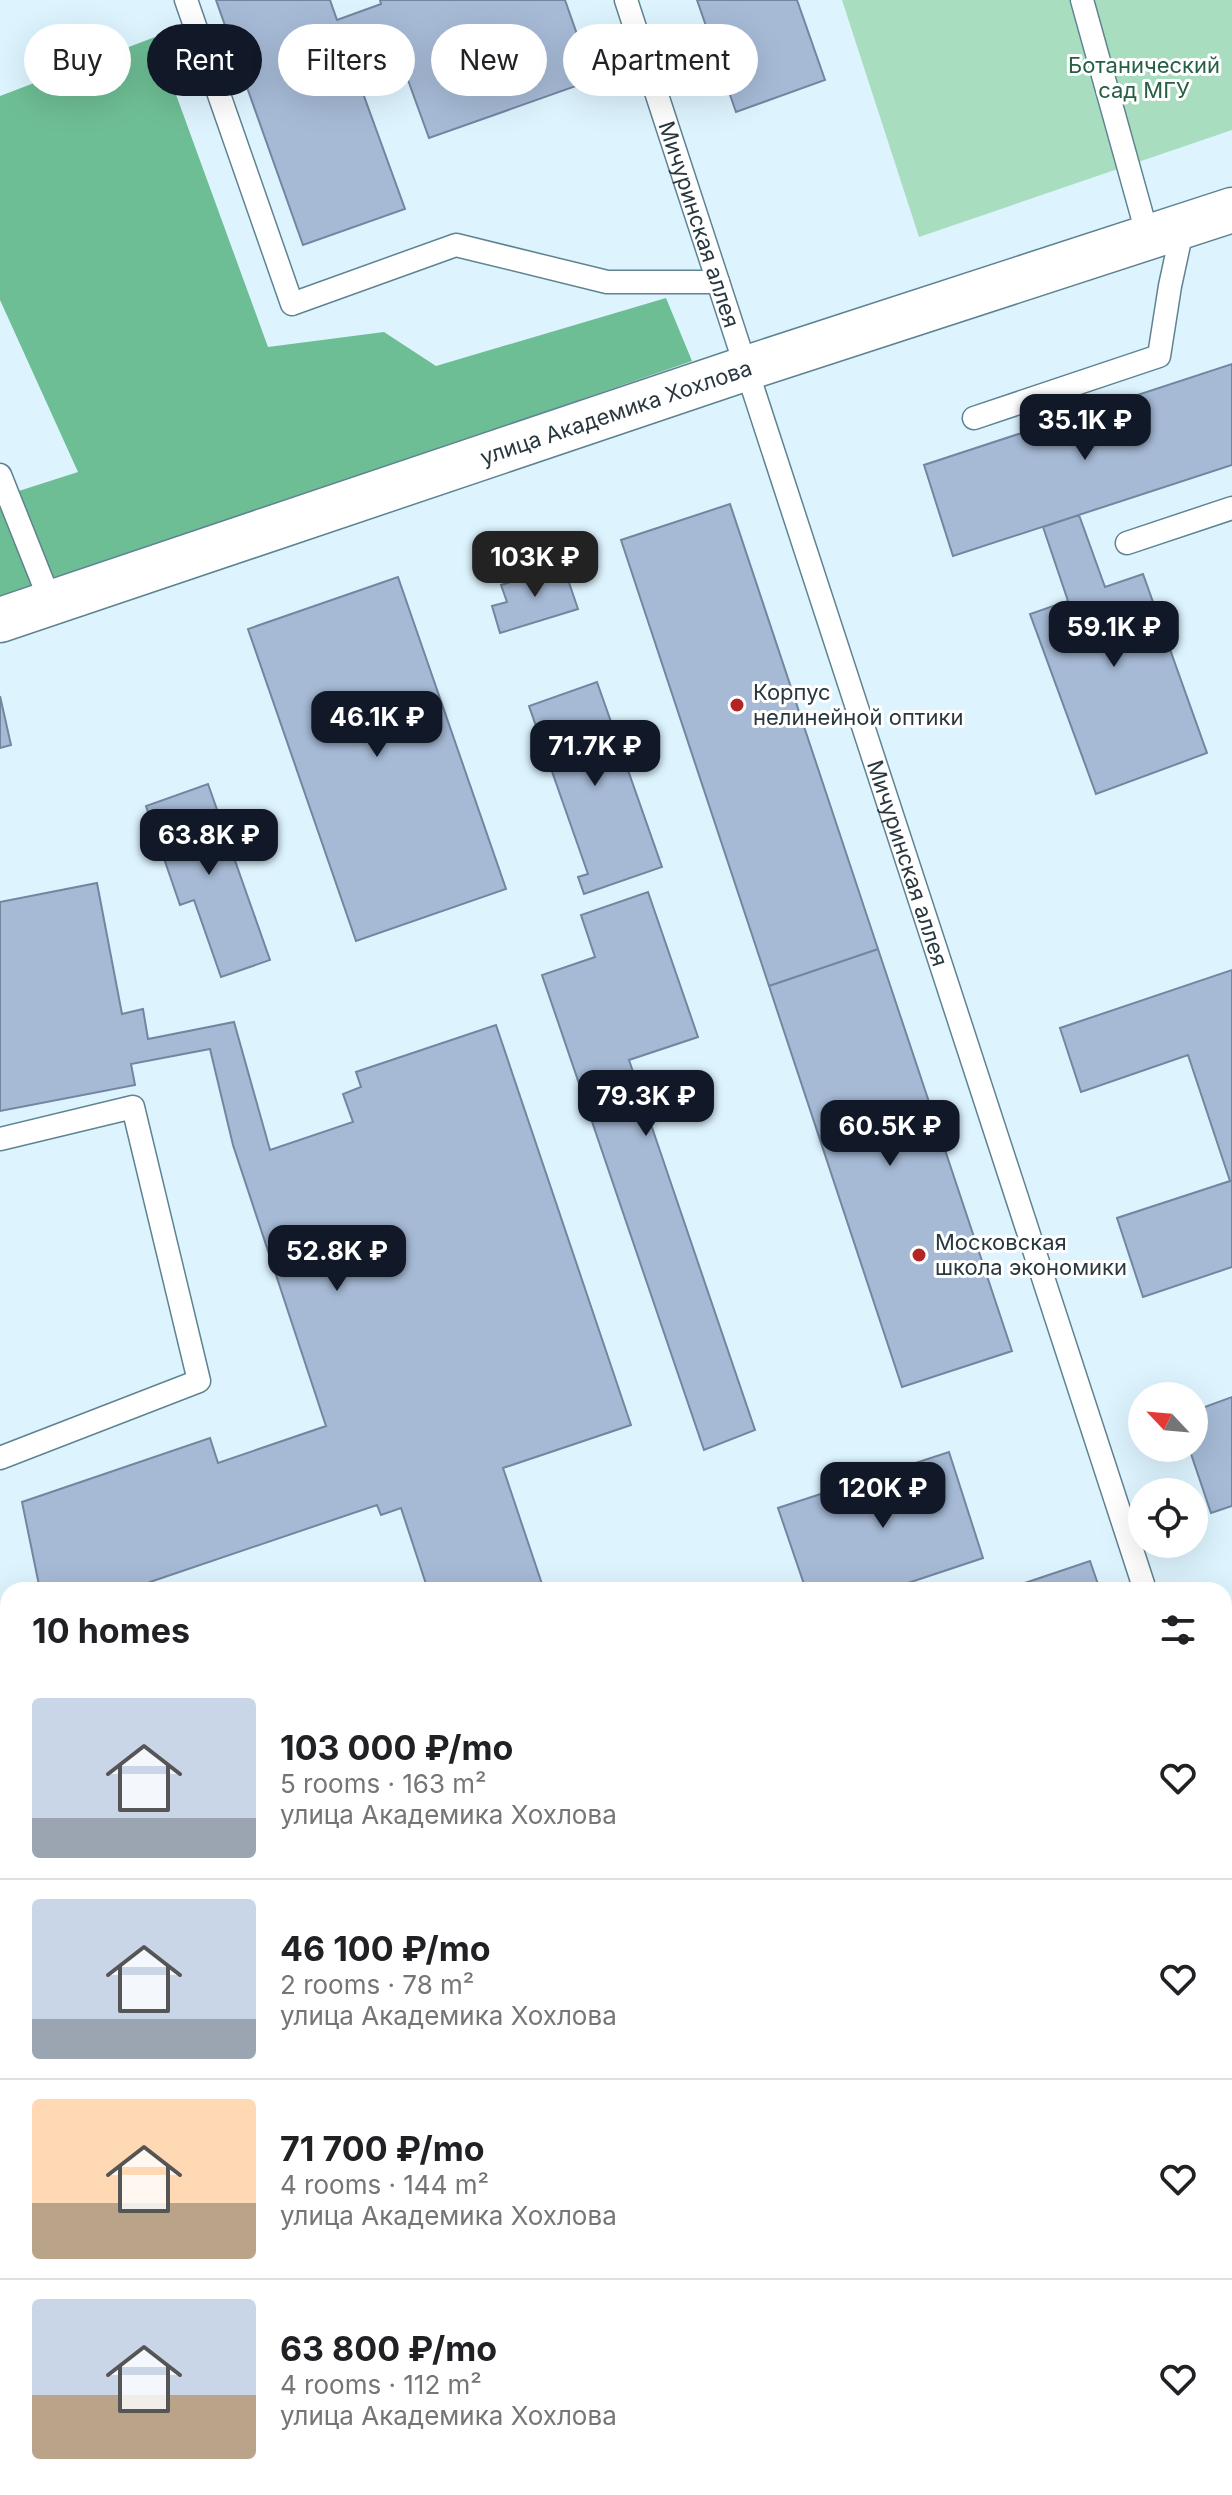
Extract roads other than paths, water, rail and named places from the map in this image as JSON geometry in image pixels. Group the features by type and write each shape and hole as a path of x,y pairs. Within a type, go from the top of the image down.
{"street":[{"name":"улица Академика Хохлова","path":"0,620 746,368 1232,210"}],"lane":[{"path":"186,0 292,304 456,245 607,282 718,282"},
{"name":"Мичуринская аллея","path":"626,0 1142,1582"},
{"path":"974,418 1159,356 1170,286 1166,232 1082,0"},
{"path":"0,475 51,603"},
{"path":"1127,543 1232,508"},
{"path":"0,1139 133,1107 199,1381 0,1458"}],"place":[{"name":"Корпус нелинейной оптики","path":"737,705"},
{"name":"Московская школа экономики","path":"919,1255"}],"park label":[{"name":"Ботанический сад МГУ","path":"1144,78"}]}
